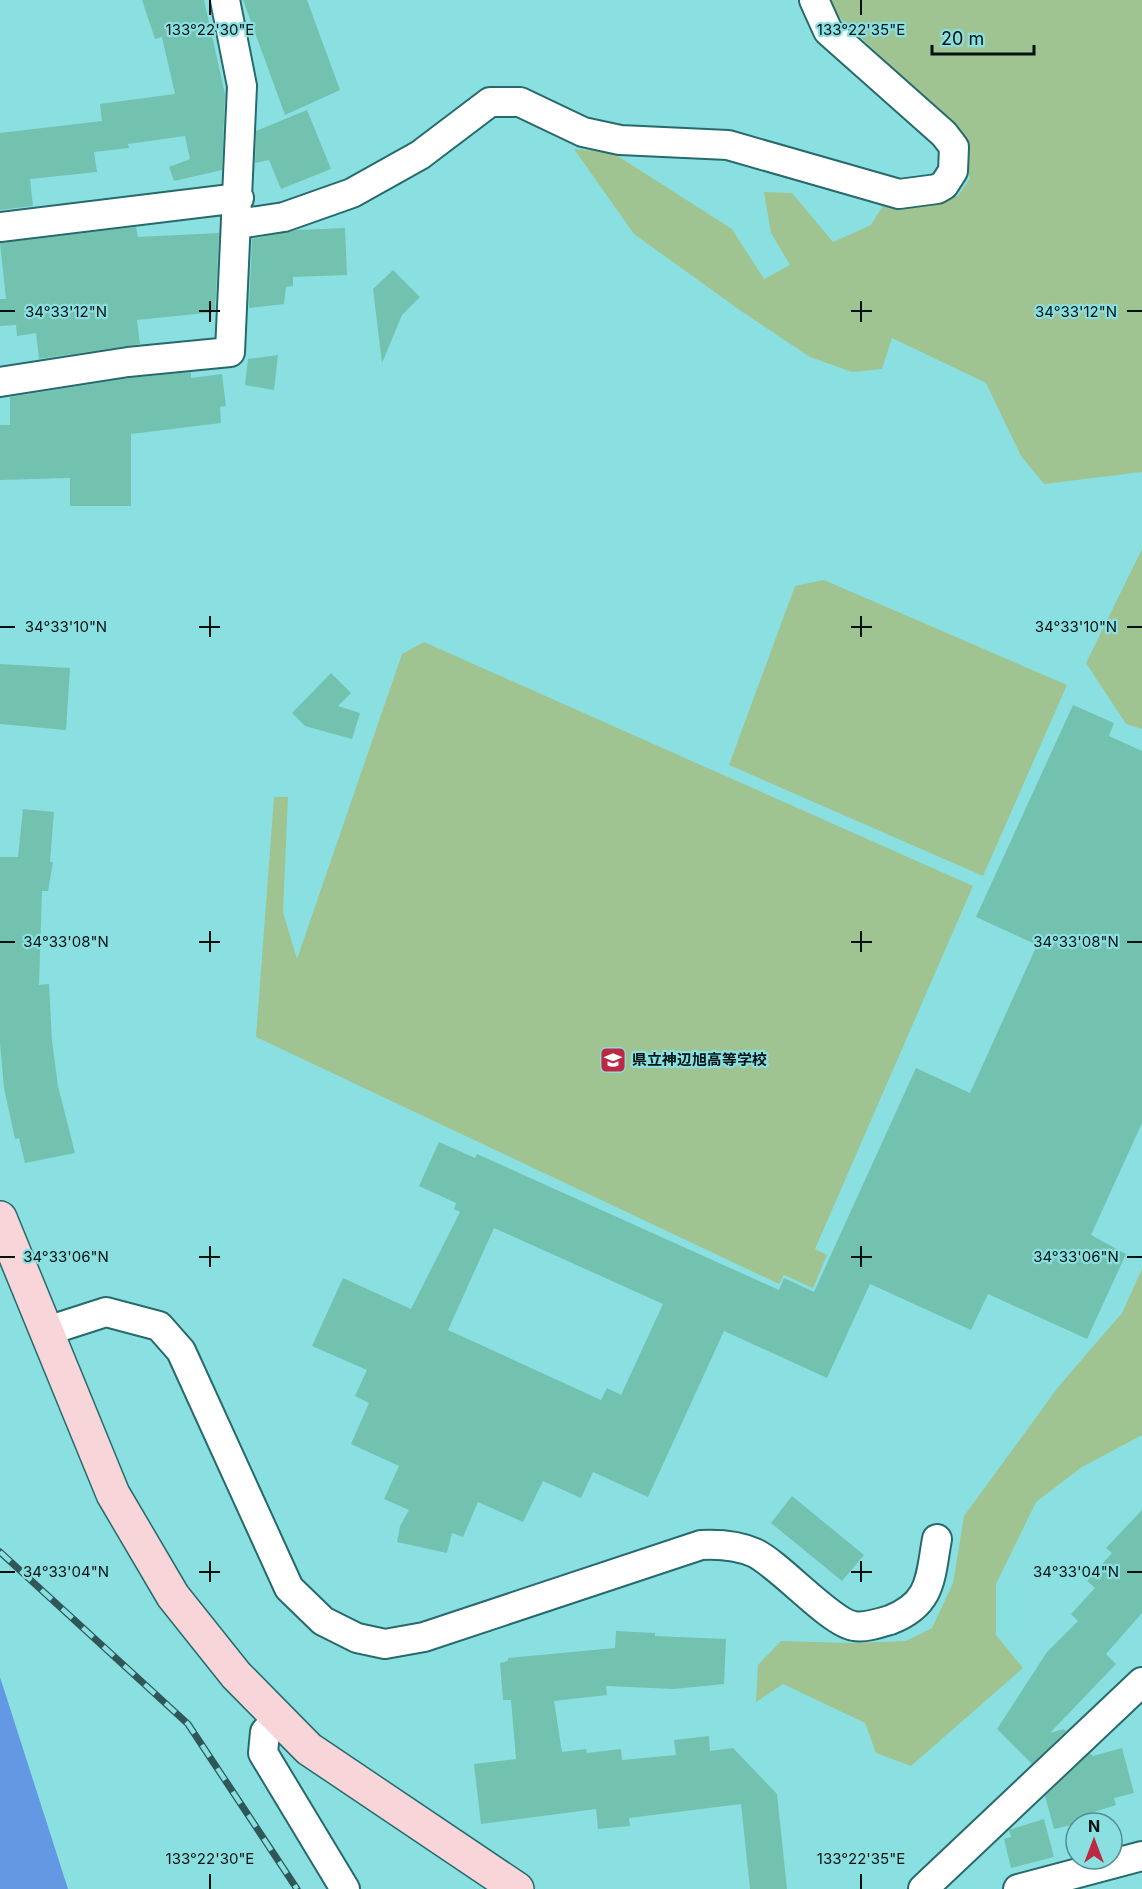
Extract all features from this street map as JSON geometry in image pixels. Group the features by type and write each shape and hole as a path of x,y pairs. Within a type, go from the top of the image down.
{"street":[{"path":"0,382 128,362 230,352 242,86 225,0"},
{"path":"0,227 238,211 284,217 352,193 420,155 490,102 520,102 583,132 620,140 728,145 899,194 937,189 944,184 953,171 954,147 944,134 828,31 814,0"},
{"path":"0,1218 113,1494 167,1586 236,1675 309,1749 517,1889"},
{"path":"47,1331 106,1312 159,1326 181,1351 289,1588 323,1621 357,1638 385,1644 424,1636 701,1545 727,1544 755,1553 829,1612 853,1626 882,1623 906,1614 927,1593 937,1539"},
{"path":"923,1889 1142,1683"},
{"path":"279,1718 265,1732 263,1753 345,1889"},
{"path":"1018,1889 1142,1856"}],"green space":[{"path":"821,0 1142,0 1142,472 1044,484 1021,456 986,383 892,338 882,369 852,372 810,357 741,311 634,234 574,149 613,153 732,229 764,279 790,265 771,233 764,192 792,193 833,242 871,225 884,204 958,196 970,178 963,150 905,79"},
{"path":"1142,549 1142,729 1126,724 1086,663"},
{"path":"824,580 1067,685 983,876 729,765 795,586"},
{"path":"424,642 973,886 815,1249 827,1255 813,1288 784,1275 779,1284 256,1037 274,797 288,797 283,912 297,959 402,654"},
{"path":"1142,1269 1142,1435 1082,1467 1036,1502 996,1584 996,1635 1023,1668 911,1766 876,1753 865,1723 783,1684 756,1702 758,1665 781,1641 851,1643 906,1641 932,1628 953,1583 964,1516 1059,1386 1122,1313"}],"water":[{"path":"0,1677 68,1889 0,1889"}],"building":[{"path":"142,0 204,0 225,94 222,170 174,181 169,167 190,159 185,136 128,144 129,148 94,152 97,172 30,179 33,206 0,210 0,133 102,121 100,104 175,94 162,37 155,39"},
{"path":"243,0 307,0 340,90 285,115"},
{"path":"307,110 331,169 281,189 269,160 255,163 256,131"},
{"path":"136,227 138,237 219,233 215,312 137,320 140,344 39,359 36,333 17,336 16,325 0,326 0,299 6,299 0,243"},
{"path":"345,228 347,275 293,277 293,286 286,287 284,304 249,308 252,239 298,230"},
{"path":"393,270 420,297 402,315 382,363 373,289"},
{"path":"278,355 274,390 245,385 248,359"},
{"path":"191,372 191,378 222,374 226,406 220,407 221,423 131,434 131,506 70,506 70,478 0,480 0,425 10,425 10,397 130,378"},
{"path":"0,664 70,668 66,730 0,724"},
{"path":"331,673 351,693 338,706 360,713 352,739 305,726 292,713"},
{"path":"1073,705 1114,723 1109,736 1142,751 1142,1123 1091,1235 1126,1254 1087,1339 988,1294 971,1330 870,1284 827,1378 724,1331 648,1497 593,1472 581,1498 543,1481 523,1522 478,1502 463,1537 452,1533 447,1553 397,1542 400,1526 409,1510 384,1499 399,1466 351,1444 369,1403 355,1396 367,1370 312,1346 343,1278 411,1309 460,1212 454,1209 456,1203 419,1186 439,1142 475,1158 477,1154 779,1290 784,1278 814,1292 916,1068 970,1093 1037,945 976,917","holes":["494,1228 663,1304 621,1395 607,1388 601,1400 448,1330"]},
{"path":"23,809 54,812 50,862 53,862 48,891 42,891 39,985 49,984 52,1041 58,1086 75,1153 25,1163 19,1138 15,1139 4,1088 0,1043 0,857 18,857"},
{"path":"792,1496 864,1555 842,1581 771,1523"},
{"path":"1142,1510 1142,1613 1106,1654 1116,1664 1050,1733 1064,1729 1066,1731 1032,1764 997,1729 1047,1652 1078,1621 1071,1614 1095,1588 1087,1581 1112,1553 1106,1548"},
{"path":"616,1631 655,1633 655,1636 726,1639 724,1684 674,1689 606,1686 607,1695 554,1701 562,1752 586,1749 587,1753 621,1749 622,1760 676,1755 674,1740 709,1736 710,1751 733,1748 777,1794 787,1889 750,1889 741,1804 629,1818 630,1826 598,1829 596,1809 481,1824 474,1764 516,1759 511,1700 503,1700 500,1663 508,1661 508,1658 615,1648"},
{"path":"1122,1748 1134,1793 1114,1798 1116,1805 1097,1811 1064,1811 1064,1827 1054,1829 1045,1796 1090,1753 1093,1756"},
{"path":"1044,1819 1054,1857 1011,1868 1004,1839 1011,1837 1009,1830"}],"railway":[{"path":"0,1552 188,1724 297,1889"}],"place":[{"name":"県立神辺旭高等学校","path":"613,1060"}]}
